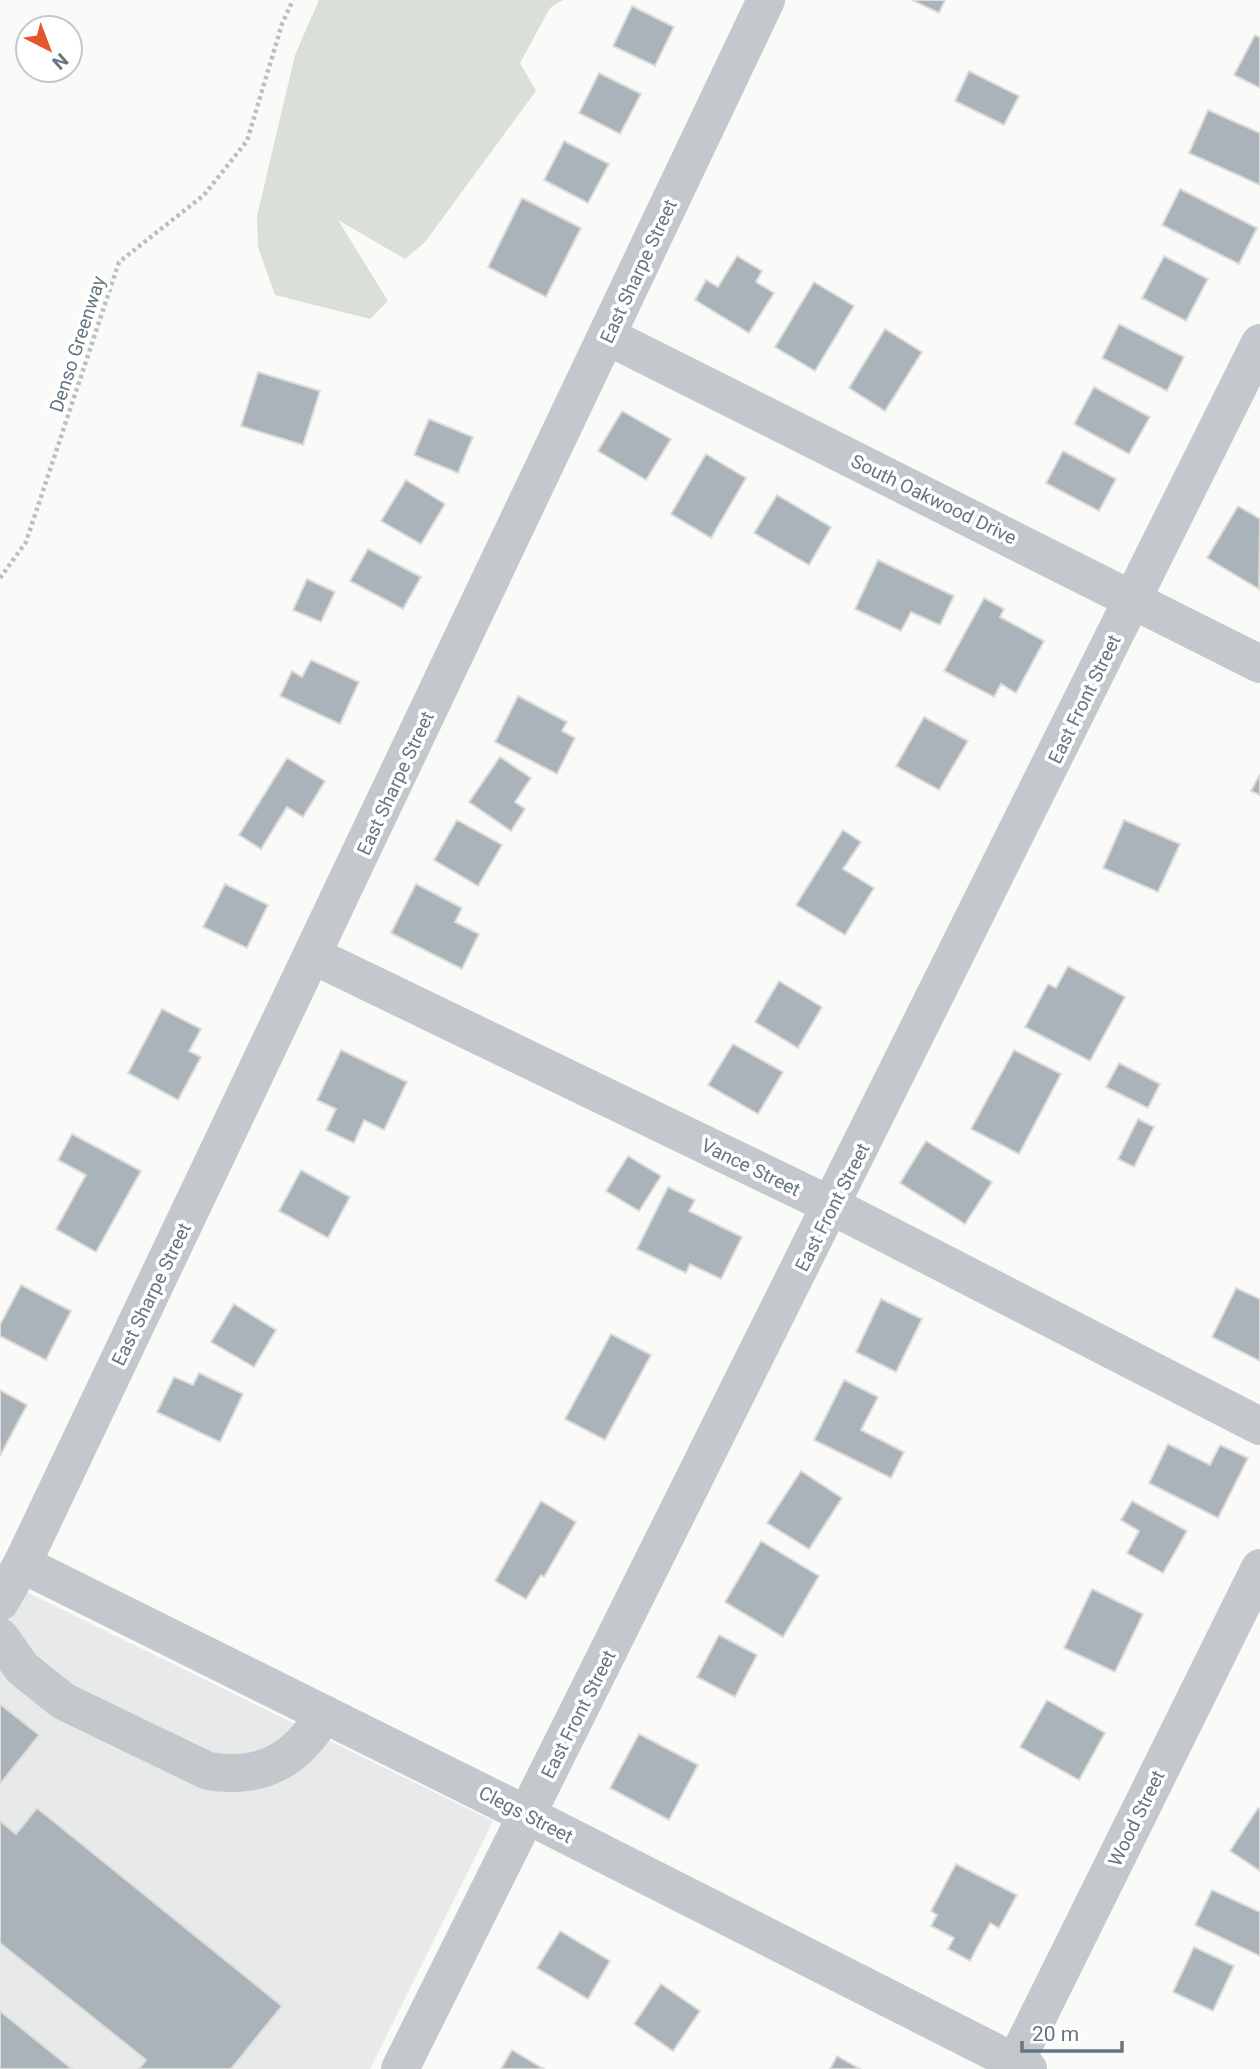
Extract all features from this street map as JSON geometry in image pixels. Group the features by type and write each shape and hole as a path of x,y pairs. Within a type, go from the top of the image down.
{"street":[{"name":"East Sharpe Street","path":"0,1602 22,1564 766,0"},
{"name":"South Oakwood Drive","path":"607,336 1260,664"},
{"name":"East Front Street","path":"400,2069 1260,343"},
{"name":"Vance Street","path":"312,956 832,1206 1260,1426"},
{"name":"Clegs Street","path":"22,1564 527,1815 1018,2067"},
{"name":"Wood Street","path":"1018,2067 1260,1568"},
{"path":"0,1637 22,1668 63,1701 208,1771 239,1774 270,1767 310,1738 324,1714"}],"path":[{"name":"Denso Greenway","path":"0,578 26,542 119,262 204,195 247,141 282,24 293,0"}],"shaded area":[{"path":"319,0 563,0 550,8 520,63 536,91 425,242 405,259 338,220 388,301 370,319 275,295 258,247 257,216 295,55"},
{"path":"0,1579 493,1821 370,2069 0,2069"}],"building":[{"path":"912,0 945,0 939,13"},
{"path":"632,6 674,27 655,66 613,46"},
{"path":"1255,35 1260,38 1260,88 1234,75"},
{"path":"969,71 1019,96 1004,125 955,101"},
{"path":"599,73 641,94 620,134 579,113"},
{"path":"1208,110 1260,133 1260,185 1189,153"},
{"path":"564,141 609,164 588,203 544,180"},
{"path":"1180,189 1257,228 1239,264 1162,225"},
{"path":"522,198 581,228 546,297 488,267"},
{"path":"737,256 762,271 756,282 774,293 749,333 695,300 706,280 718,287"},
{"path":"1164,256 1208,279 1186,321 1142,298"},
{"path":"814,282 854,306 815,371 775,347"},
{"path":"1119,324 1184,357 1167,391 1102,358"},
{"path":"885,329 922,352 885,411 849,388"},
{"path":"258,372 320,391 303,445 241,426"},
{"path":"1094,387 1150,417 1129,454 1074,424"},
{"path":"622,411 671,439 646,480 598,451"},
{"path":"429,419 473,437 458,473 414,455"},
{"path":"1063,451 1116,479 1099,511 1046,483"},
{"path":"706,454 746,478 711,538 671,514"},
{"path":"406,480 445,504 421,544 381,521"},
{"path":"777,495 831,527 809,565 754,533"},
{"path":"1238,506 1260,519 1259,589 1207,558"},
{"path":"368,549 421,577 403,609 350,581"},
{"path":"878,560 954,596 940,625 911,612 901,631 855,609"},
{"path":"307,579 335,592 321,622 293,610"},
{"path":"984,598 1004,609 1000,617 1044,641 1016,693 1001,684 994,697 944,671"},
{"path":"311,660 359,682 340,724 280,696 292,671 302,677"},
{"path":"518,696 567,722 562,731 575,738 557,774 495,742"},
{"path":"924,717 968,741 939,790 896,766"},
{"path":"500,757 531,778 515,802 525,809 511,831 469,802"},
{"path":"287,758 325,781 303,817 287,807 261,849 239,835"},
{"path":"1260,774 1260,795 1251,791"},
{"path":"457,820 502,845 478,886 434,860"},
{"path":"1124,820 1180,844 1158,892 1103,868"},
{"path":"843,830 861,842 843,869 874,888 845,935 796,905"},
{"path":"225,884 268,905 247,948 203,927"},
{"path":"416,884 462,908 455,922 479,934 462,969 391,933"},
{"path":"1068,966 1125,997 1090,1061 1025,1027 1048,984 1056,988"},
{"path":"779,981 822,1007 798,1048 755,1022"},
{"path":"162,1009 201,1029 189,1051 201,1057 178,1100 128,1073"},
{"path":"733,1044 783,1072 758,1114 708,1085"},
{"path":"341,1050 407,1082 384,1130 364,1120 354,1143 326,1130 336,1109 317,1100"},
{"path":"1014,1050 1061,1074 1019,1154 971,1129"},
{"path":"1119,1063 1160,1084 1148,1108 1106,1087"},
{"path":"1138,1119 1154,1127 1134,1167 1118,1159"},
{"path":"72,1134 141,1171 96,1252 56,1229 86,1175 58,1160"},
{"path":"926,1141 992,1182 965,1224 900,1183"},
{"path":"628,1156 661,1176 639,1211 606,1191"},
{"path":"301,1170 350,1197 328,1238 279,1211"},
{"path":"668,1187 695,1200 689,1211 742,1237 721,1279 690,1264 686,1273 637,1249"},
{"path":"21,1285 71,1311 46,1360 0,1336 0,1325"},
{"path":"1236,1288 1260,1299 1260,1361 1212,1337"},
{"path":"881,1299 922,1319 896,1372 856,1352"},
{"path":"234,1304 276,1330 254,1367 211,1342"},
{"path":"611,1334 651,1355 605,1440 565,1419"},
{"path":"199,1373 243,1394 220,1442 157,1412 174,1377 193,1385"},
{"path":"844,1380 878,1397 861,1430 904,1452 891,1478 814,1440"},
{"path":"0,1390 27,1405 0,1456"},
{"path":"1168,1444 1210,1465 1220,1445 1248,1458 1218,1518 1149,1483"},
{"path":"801,1471 842,1498 809,1549 767,1523"},
{"path":"541,1501 576,1522 544,1577 541,1575 526,1599 495,1581"},
{"path":"1132,1501 1187,1531 1163,1573 1127,1553 1139,1531 1121,1520"},
{"path":"761,1541 819,1576 783,1637 725,1602"},
{"path":"1092,1589 1143,1614 1115,1672 1064,1648"},
{"path":"719,1635 757,1655 735,1697 697,1677"},
{"path":"1047,1700 1105,1733 1079,1780 1020,1747"},
{"path":"0,1704 39,1735 0,1784"},
{"path":"639,1734 698,1765 669,1820 610,1788"},
{"path":"37,1808 282,2006 231,2069 139,2069 146,2060 0,1943 0,1821 16,1834"},
{"path":"1258,1808 1260,1810 1260,1871 1230,1851"},
{"path":"956,1864 1017,1895 999,1928 990,1923 970,1961 948,1949 954,1938 931,1926 937,1915 931,1911"},
{"path":"1212,1890 1260,1912 1260,1956 1195,1925"},
{"path":"560,1931 610,1961 588,1999 537,1968"},
{"path":"1194,1947 1234,1966 1213,2011 1173,1992"},
{"path":"661,1984 700,2011 673,2051 634,2024"},
{"path":"0,2011 72,2069 0,2069"},
{"path":"512,2050 544,2069 501,2069"},
{"path":"837,2056 860,2069 830,2069"}]}
